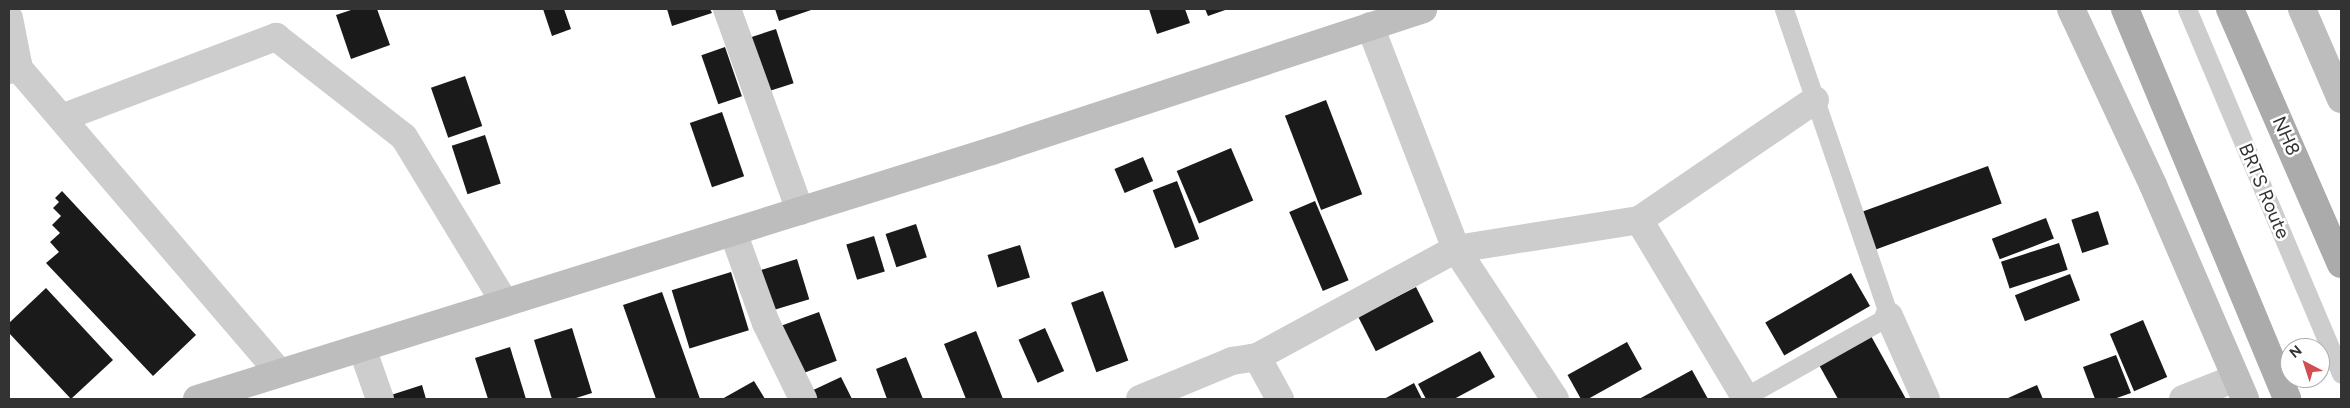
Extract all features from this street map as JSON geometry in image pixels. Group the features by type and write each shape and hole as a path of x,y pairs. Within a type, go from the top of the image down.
{"main road":[{"path":"2125,9 2287,399"},
{"name":"NH8","path":"2230,9 2341,264"}],"street":[{"path":"727,9 800,211"},
{"path":"198,399 800,211 1423,9"},
{"path":"2071,9 2153,185 2241,388 2183,399"},
{"path":"2302,9 2341,99"},
{"path":"9,18 12,63 64,118 280,373"},
{"path":"1370,26 1456,249 1555,399"},
{"path":"64,118 276,37 404,137 505,303"},
{"path":"1140,399 1232,361 1257,357 1456,249 1638,220 1815,100"},
{"path":"1638,220 1743,398"},
{"path":"733,232 766,323 803,399"},
{"path":"1889,316 1926,399"},
{"path":"362,348 380,399"},
{"path":"1257,357 1280,399"}],"lane":[{"path":"1743,398 1889,316 1784,9"},
{"name":"BRTS Route","path":"2187,9 2341,374"}],"building":[{"path":"354,9 377,9 390,45 351,59 336,15"},
{"path":"543,9 564,9 571,29 552,36"},
{"path":"667,9 710,9 712,13 672,26"},
{"path":"775,9 814,9 779,21"},
{"path":"1149,9 1185,9 1190,23 1157,34"},
{"path":"1205,9 1228,9 1208,16"},
{"path":"776,29 794,83 767,92 749,38"},
{"path":"725,47 742,96 718,104 701,55"},
{"path":"465,76 482,126 448,138 431,88"},
{"path":"1326,100 1362,194 1321,210 1285,116"},
{"path":"722,112 744,176 712,187 690,123"},
{"path":"485,135 501,184 467,194 452,146"},
{"path":"1231,148 1253,200 1199,224 1177,171"},
{"path":"1143,157 1153,181 1125,193 1114,169"},
{"path":"1988,166 2002,204 1876,249 1862,212"},
{"path":"1177,181 1199,239 1175,248 1153,190"},
{"path":"62,191 196,335 153,376 46,263 59,252 50,242 60,233 52,225 61,216 53,208 59,202 55,198"},
{"path":"1315,201 1349,280 1323,291 1289,212"},
{"path":"2098,211 2109,244 2082,253 2071,220"},
{"path":"2046,218 2054,239 2000,259 1992,239"},
{"path":"916,224 927,257 896,267 886,234"},
{"path":"874,236 885,271 857,280 846,244"},
{"path":"2059,243 2068,270 2010,288 2001,262"},
{"path":"1020,245 1030,278 997,287 987,255"},
{"path":"797,259 809,299 773,310 761,270"},
{"path":"731,272 749,330 690,348 672,290"},
{"path":"1851,273 1870,306 1784,355 1765,322"},
{"path":"2070,274 2080,300 2025,321 2015,295"},
{"path":"1416,287 1434,322 1376,351 1358,317"},
{"path":"46,288 113,360 71,399 9,333 9,323"},
{"path":"1103,291 1128,361 1096,372 1071,303"},
{"path":"662,292 700,399 656,399 623,305"},
{"path":"819,312 837,361 795,376 778,327"},
{"path":"2143,320 2167,377 2134,391 2110,334"},
{"path":"572,328 592,393 573,399 552,399 534,340"},
{"path":"1045,328 1064,371 1038,383 1019,340"},
{"path":"976,331 1003,399 966,399 944,344"},
{"path":"1871,336 1906,399 1838,399 1819,365"},
{"path":"1627,342 1642,369 1588,399 1581,399 1568,375"},
{"path":"510,347 526,399 488,399 475,358"},
{"path":"1480,351 1495,377 1454,399 1426,399 1418,384"},
{"path":"2116,355 2131,393 2114,399 2095,399 2083,367"},
{"path":"906,357 923,399 887,399 876,369"},
{"path":"1692,370 1708,399 1639,399"},
{"path":"841,377 852,399 812,399 809,392"},
{"path":"754,381 765,399 722,399"},
{"path":"1414,383 1422,399 1384,399"},
{"path":"422,385 426,399 392,399 391,395"},
{"path":"2037,385 2043,399 2006,399"}]}
